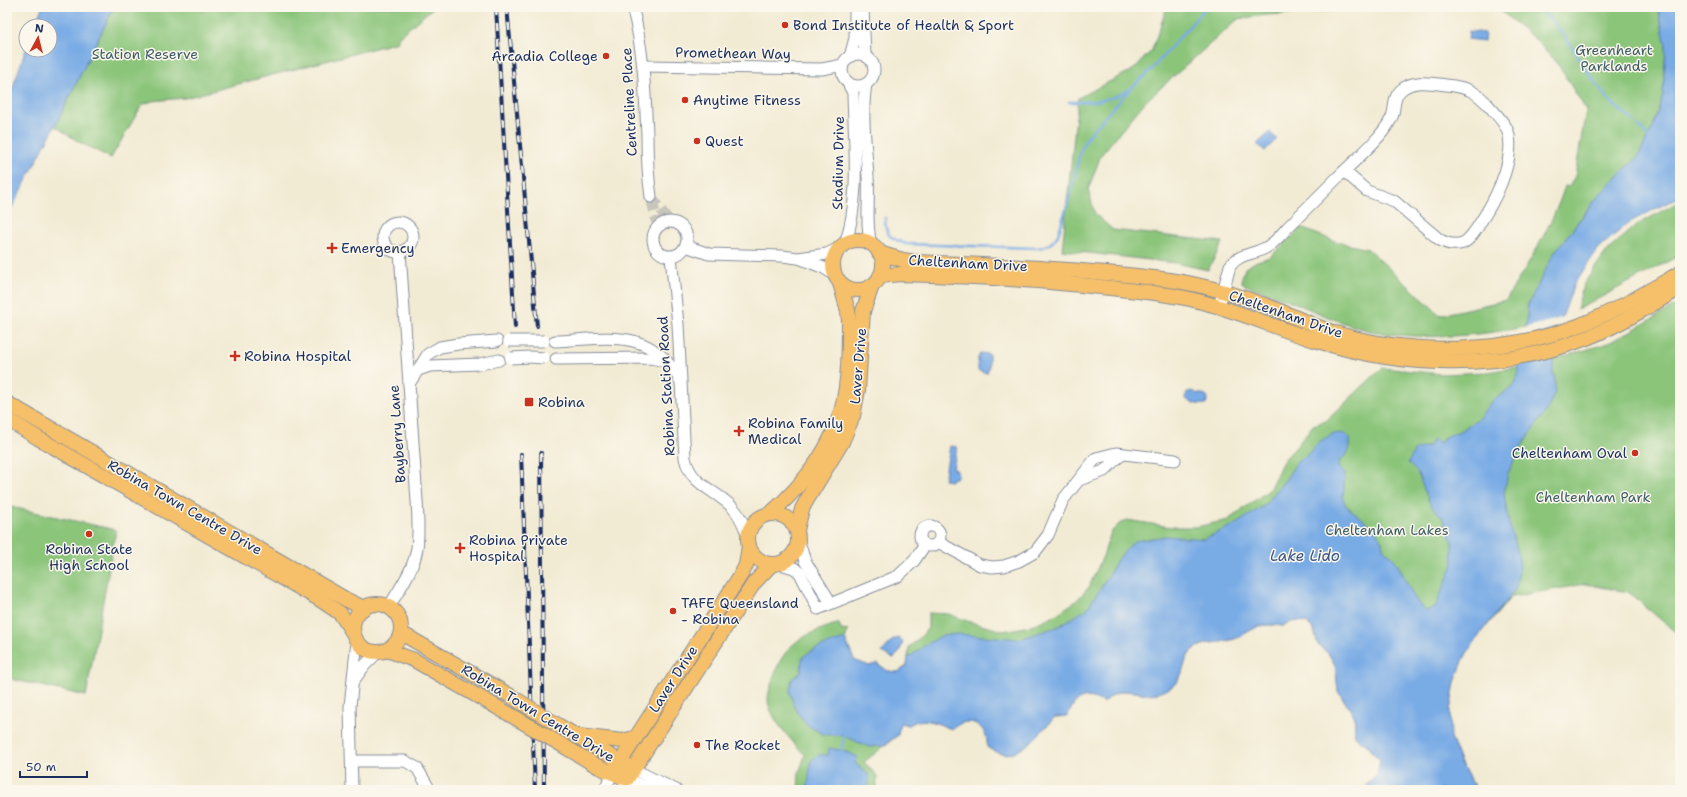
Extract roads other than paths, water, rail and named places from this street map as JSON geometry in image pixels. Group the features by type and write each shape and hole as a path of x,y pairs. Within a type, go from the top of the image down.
{"main road":[{"path":"858,240 875,249 882,261 882,269 876,281 866,288 852,289 837,279 833,268 833,260 836,253 843,245 858,240"},
{"name":"Cheltenham Drive","path":"875,249 903,260 916,262 1040,267 1141,276 1197,285 1266,305 1333,332 1368,341 1418,348 1502,344 1541,336 1576,326 1619,307 1680,273"},
{"name":"Cheltenham Drive","path":"876,281 900,274 1040,280 1169,295 1219,306 1318,342 1352,351 1417,361 1441,362 1500,360 1576,342 1622,322 1680,288"},
{"name":"Laver Drive","path":"771,513 803,483 830,440 842,407 846,389 849,322 848,311 837,279"},
{"name":"Laver Drive","path":"798,536 802,509 842,442 853,416 858,390 863,311 876,281"},
{"name":"Robina Town Centre Drive","path":"7,403 347,600 364,608"},
{"name":"Robina Town Centre Drive","path":"7,419 319,599 340,613 355,637"},
{"path":"771,513 780,514 787,517 793,523 798,536 794,553 786,561 776,564 765,563 758,559 752,554 748,541 752,524 757,519 771,513"},
{"name":"Laver Drive","path":"616,767 742,573 746,565 748,541"},
{"name":"Laver Drive","path":"628,779 754,583 776,564"},
{"path":"376,604 389,607 395,612 402,625 399,640 394,646 383,651 369,651 355,637 355,619 364,608 376,604"},
{"name":"Robina Town Centre Drive","path":"401,633 509,695 576,736 616,767 628,779"},
{"name":"Robina Town Centre Drive","path":"383,651 414,660 562,745 616,767"},
{"path":"576,736 623,741 634,738"}],"street":[{"name":"Centreline Place","path":"632,7 640,41 643,66 648,181 651,197"},
{"path":"846,80 847,61 856,38 855,7"},
{"path":"863,7 865,56"},
{"path":"855,55 865,56 869,59 874,68 873,76 866,84 857,86 822,69 847,61 855,55"},
{"name":"Promethean Way","path":"643,66 822,69"},
{"name":"Stadium Drive","path":"843,245 852,218 854,184 853,93 846,80"},
{"path":"1219,306 1230,266 1233,262 1243,256 1255,253 1270,245 1344,171 1382,132 1392,118 1395,99 1400,91 1410,85 1420,82 1460,86 1471,90 1485,102 1499,118 1508,134 1509,150 1502,181 1497,194 1472,236 1456,245 1451,245 1440,240 1394,201 1367,191 1344,171"},
{"name":"Stadium Drive","path":"866,84 864,99 864,136 868,178 868,232 875,249"},
{"path":"688,235 686,246 681,253 671,257 665,256 658,252 653,243 654,233 658,227 663,223 676,222 683,227 688,235 709,254"},
{"path":"798,258 827,254 843,245"},
{"path":"686,246 709,254 782,256 798,258 824,268 837,279"},
{"name":"Bayberry Lane","path":"389,607 413,562 417,549 418,537 417,501 400,252"},
{"name":"Robina Station Road","path":"671,257 678,324 685,458 689,471 696,480 734,508 743,523 748,541"},
{"path":"555,341 614,339 636,341 652,348 666,361 680,380"},
{"path":"409,384 428,354 440,347 497,341"},
{"path":"509,341 544,341"},
{"path":"511,358 544,358"},
{"path":"556,359 651,358 666,361"},
{"path":"418,370 430,366 480,364 499,360"},
{"path":"938,542 980,565 992,567 1004,566 1019,561 1035,552 1048,535 1063,500 1096,458 1109,454 1123,454 1175,460"},
{"path":"1079,480 1104,471 1123,454"},
{"path":"930,526 936,527 940,532 938,542 931,546 925,544 921,540 920,534 924,528 930,526"},
{"path":"798,536 805,561 831,603"},
{"path":"776,564 794,568 800,573 818,609 898,576 914,561 925,544"},
{"path":"352,790 350,706 355,637"},
{"path":"352,684 365,665 383,651"},
{"path":"352,761 405,761 416,768 430,790"},
{"name":"Laver Drive","path":"604,790 616,767"},
{"name":"Robina Town Centre Drive","path":"628,779 653,790"},
{"name":"Robina Town Centre Drive","path":"628,779 676,790"}],"water":[{"path":"42,7 114,7 55,126 7,217 7,104 23,58 58,58 58,18 38,18"},
{"name":"Lake Lido","path":"1658,7 1680,7 1680,196 1630,222 1599,248 1574,284 1559,326 1553,359 1555,392 1548,408 1521,447 1508,473 1504,494 1509,524 1516,545 1520,566 1515,590 1465,656 1455,682 1450,711 1451,737 1461,765 1477,790 1363,790 1371,780 1377,776 1380,760 1370,750 1368,745 1360,741 1355,735 1355,717 1338,691 1336,669 1332,659 1327,652 1318,645 1314,630 1307,623 1299,621 1289,622 1283,626 1261,626 1254,628 1234,639 1208,643 1198,647 1189,655 1176,683 1170,688 1161,692 1154,694 1126,691 1111,696 1104,703 1092,698 1082,698 1074,704 1068,716 1055,717 1025,747 1007,754 997,752 987,747 987,738 983,730 980,726 972,722 959,724 952,729 935,722 925,720 909,725 900,723 898,735 883,746 869,747 844,736 823,734 809,726 799,715 793,704 790,691 792,679 801,672 802,659 809,652 845,639 854,660 869,666 878,664 888,671 898,672 907,666 908,658 941,636 957,634 1019,639 1057,627 1087,609 1117,560 1134,541 1166,536 1204,539 1236,524 1265,505 1286,479 1297,462 1307,455 1319,442 1332,434 1342,433 1350,438 1349,451 1346,456 1340,460 1338,467 1345,474 1343,499 1346,506 1373,527 1381,538 1383,548 1396,562 1419,605 1426,611 1436,606 1453,564 1452,541 1442,517 1431,506 1417,472 1408,463 1415,450 1429,446 1433,439 1440,443 1443,438 1462,430 1480,417 1491,402 1514,386 1519,372 1518,367 1525,340 1528,305 1554,253 1601,193 1638,157 1653,127 1663,94 1666,46"},
{"path":"1469,31 1485,33 1484,41 1468,39"},
{"path":"1270,132 1277,139 1265,151 1257,144"},
{"path":"980,353 989,354 989,366 987,373 978,371 978,358"},
{"path":"1194,391 1197,394 1203,394 1208,398 1206,404 1195,404 1185,398 1187,392"},
{"path":"950,446 957,447 953,469 957,471 958,474 956,478 951,479 951,481 944,480"},
{"path":"898,638 903,642 899,653 894,658 882,652 893,640"},
{"path":"829,748 844,751 858,757 855,763 869,775 869,784 866,790 807,790 811,761 818,755 828,755"}],"waterway":[{"path":"885,218 887,233 892,238 906,244 1038,248 1050,244 1058,235 1070,196 1080,153 1088,136 1130,89 1152,69 1206,7"},
{"path":"1536,7 1546,15 1564,35 1605,96 1634,121"},
{"path":"1069,102 1085,102 1107,99 1128,90"},
{"path":"1638,125 1648,137"},
{"path":"841,750 844,736"}],"tunnel":[{"path":"651,197 669,221"},
{"path":"652,201 658,227"}],"railway":[{"path":"496,7 515,327"},
{"path":"507,7 537,326"},
{"path":"541,453 544,790"},
{"path":"521,454 535,790"}],"place":[{"name":"Bond Institute of Health & Sport","path":"785,25"},
{"name":"Arcadia College","path":"606,56"},
{"name":"Anytime Fitness","path":"685,100"},
{"name":"Quest","path":"697,141"},
{"name":"Emergency","path":"332,248"},
{"name":"Robina Hospital","path":"235,356"},
{"name":"Robina","path":"529,402"},
{"name":"Robina Family Medical","path":"739,431"},
{"name":"Cheltenham Oval","path":"1635,453"},
{"name":"Robina State High School","path":"89,534"},
{"name":"Robina Private Hospital","path":"460,548"},
{"name":"TAFE Queensland - Robina","path":"673,611"},
{"name":"The Rocket","path":"697,745"}],"park label":[{"name":"Station Reserve","path":"145,54"},
{"name":"Greenheart Parklands","path":"1614,58"},
{"name":"Cheltenham Park","path":"1593,497"},
{"name":"Cheltenham Lakes","path":"1387,530"}]}
